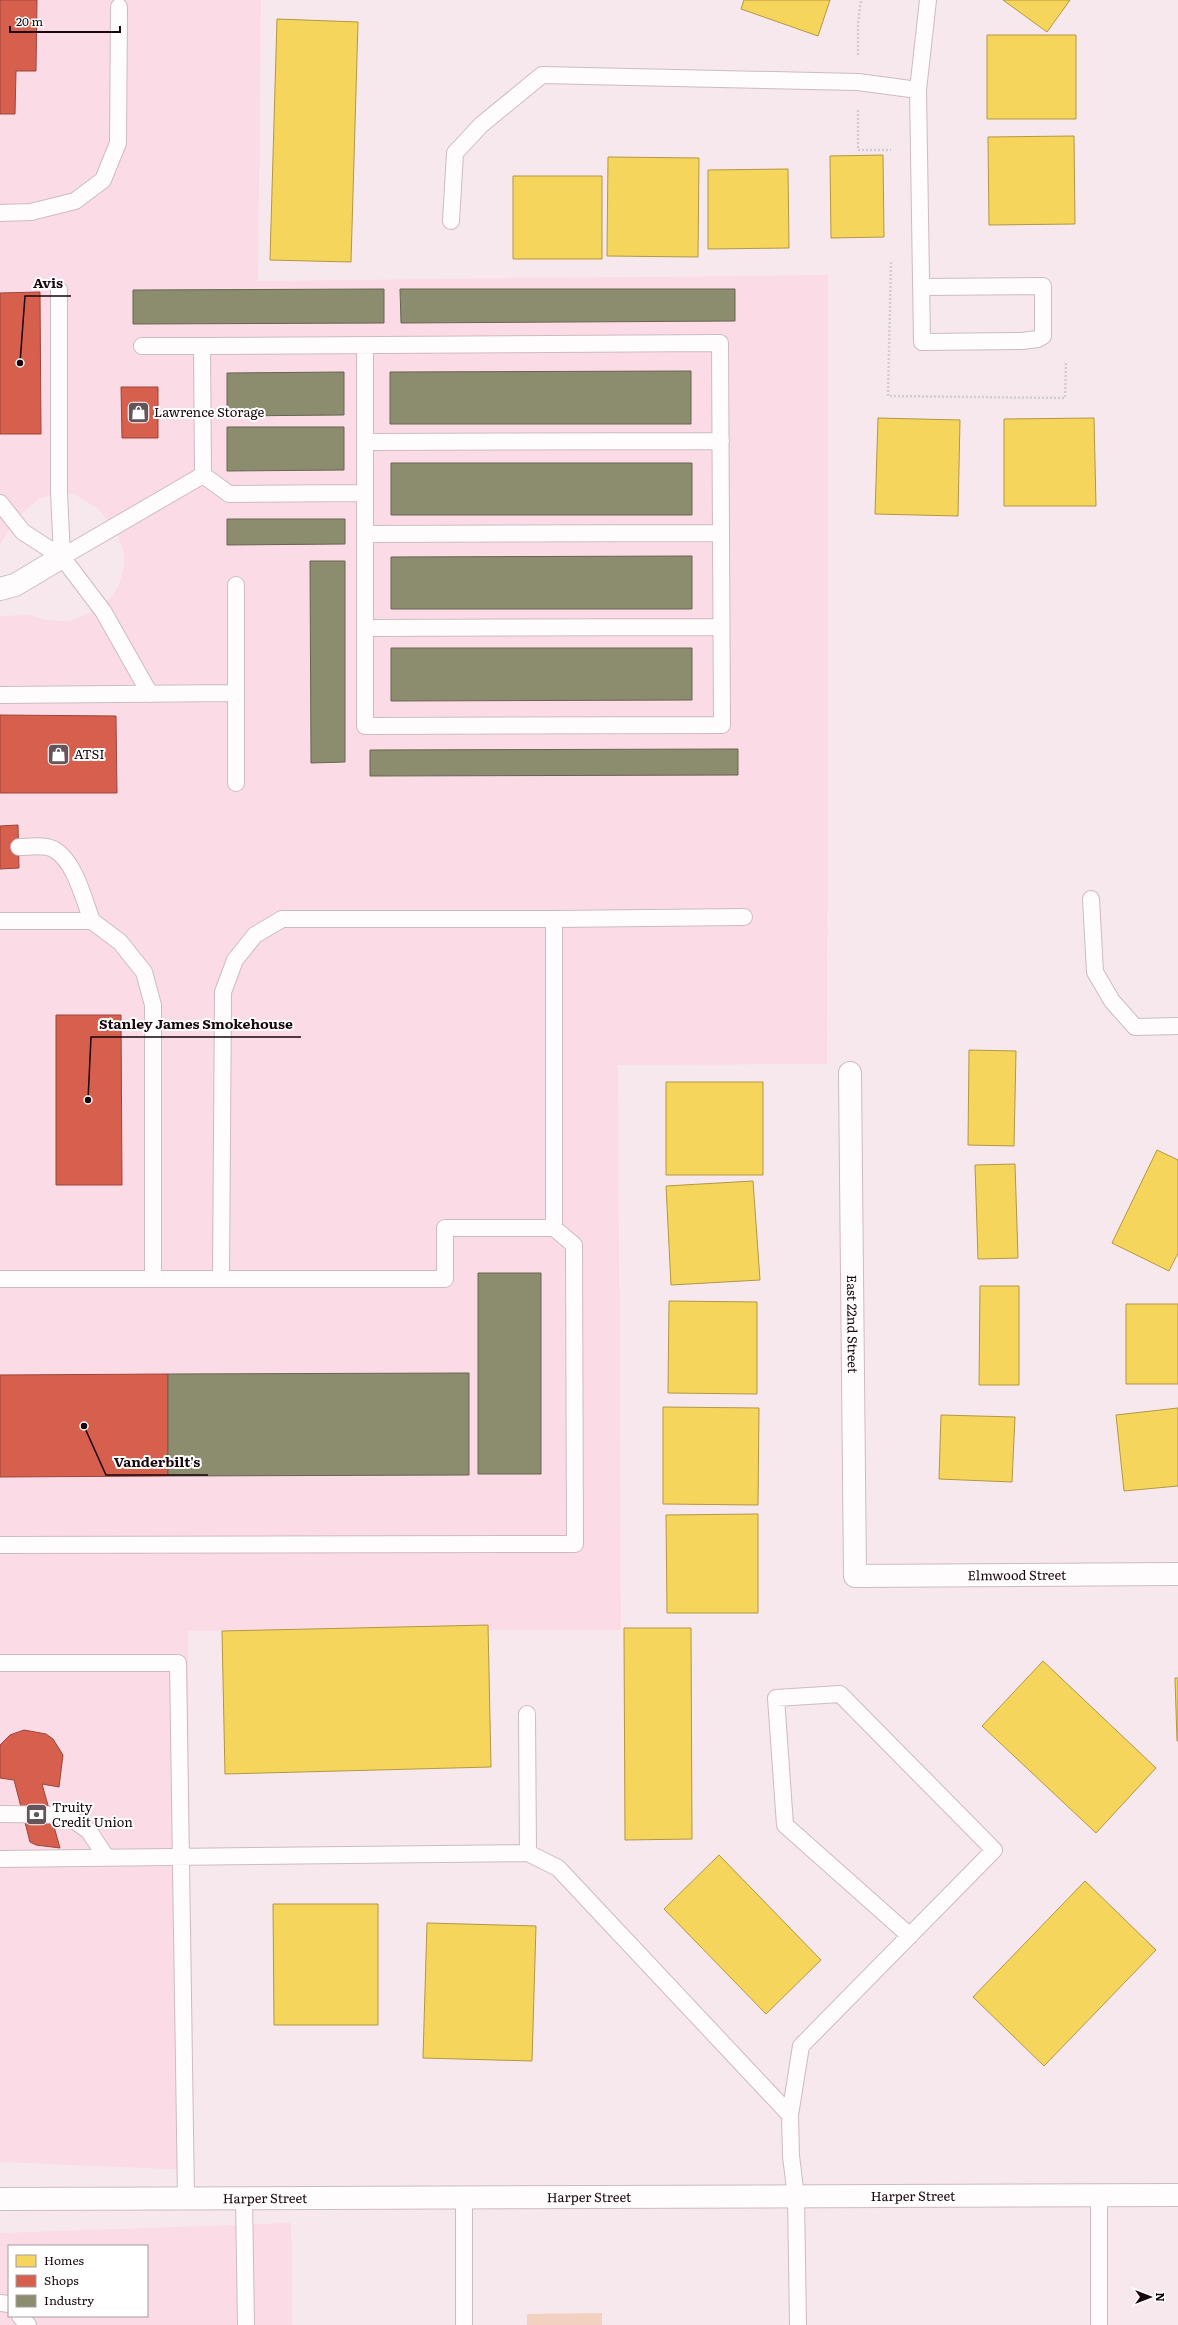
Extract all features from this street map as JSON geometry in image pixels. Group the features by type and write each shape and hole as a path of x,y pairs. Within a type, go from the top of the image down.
{"street":[{"path":"0,590 16,585 62,557"},
{"name":"East 22nd Street","path":"850,1073 855,1576"},
{"name":"Elmwood Street","path":"855,1576 1178,1574"},
{"name":"Harper Street","path":"0,2199 1178,2196"}],"lane":[{"path":"921,287 1043,286 1043,336 1038,339 1022,341 922,342 921,287 918,90 928,0"},
{"path":"0,213 31,212 75,201 103,180 118,143 119,7"},
{"path":"451,221 455,153 481,125 542,75 858,82 918,90"},
{"path":"59,290 59,492 62,557"},
{"path":"142,346 720,343 722,725 365,726 365,345"},
{"path":"202,346 203,475"},
{"path":"365,442 720,440"},
{"path":"62,557 203,475"},
{"path":"203,475 229,494 365,493"},
{"path":"0,503 23,532 62,557 103,612 150,694"},
{"path":"365,534 720,533"},
{"path":"236,585 236,783"},
{"path":"365,628 721,627"},
{"path":"0,695 236,693"},
{"path":"18,847 37,846 54,849 68,861 92,921 120,942 144,972 153,1005 153,1279"},
{"path":"1091,899 1095,972 1112,1001 1135,1027 1178,1026"},
{"path":"221,1279 223,992 235,960 255,935 282,919 744,917"},
{"path":"554,919 554,1228"},
{"path":"0,921 92,921"},
{"path":"0,1279 445,1279 446,1228 554,1228 574,1245 575,1544 0,1545"},
{"path":"0,1663 178,1663 186,2198"},
{"path":"798,2325 796,2197 791,2156 790,2115 801,2046 910,1936 994,1850 840,1694 776,1698 785,1825 910,1936"},
{"path":"527,1714 528,1853"},
{"path":"0,1814 66,1815 89,1831 106,1857"},
{"path":"0,1859 528,1853 558,1868 790,2115"},
{"path":"1099,2196 1099,2325"},
{"path":"244,2198 246,2325"},
{"path":"464,2198 464,2325"},
{"path":"21,2317 28,2325"}],"shaded area":[{"path":"0,0 261,0 258,281 828,275 827,1064 618,1065 621,1630 188,1631 192,2170 0,2162 0,616 32,615 46,620 68,621 89,614 110,599 119,585 125,563 124,553 119,538 108,521 97,508 74,494 59,492 39,499 17,518 0,544"},
{"path":"291,2223 292,2325 0,2325 0,2233"},
{"path":"602,2313 602,2325 527,2325 527,2314"}],"building: Homes":[{"path":"744,0 830,0 818,36 741,9"},
{"path":"1003,0 1070,0 1047,32"},
{"path":"277,19 358,22 351,262 270,260"},
{"path":"987,35 1076,35 1076,119 987,119"},
{"path":"1074,136 1075,224 989,225 988,137"},
{"path":"883,155 884,237 831,238 830,156"},
{"path":"608,157 699,158 698,257 607,256"},
{"path":"788,169 789,248 708,249 708,170"},
{"path":"513,176 602,176 602,259 513,259"},
{"path":"878,418 960,420 958,516 875,514"},
{"path":"1094,418 1096,506 1004,506 1004,419"},
{"path":"969,1050 1016,1051 1014,1146 968,1145"},
{"path":"666,1082 763,1082 763,1175 666,1175"},
{"path":"1157,1150 1178,1160 1178,1253 1169,1271 1112,1243"},
{"path":"1015,1164 1018,1258 978,1259 975,1165"},
{"path":"753,1181 760,1280 671,1285 666,1186"},
{"path":"980,1286 1019,1286 1019,1385 979,1385"},
{"path":"669,1301 757,1302 757,1394 668,1393"},
{"path":"1126,1304 1178,1304 1178,1384 1126,1384"},
{"path":"663,1407 759,1408 758,1505 663,1504"},
{"path":"1178,1408 1178,1486 1124,1491 1116,1415"},
{"path":"941,1415 1015,1417 1012,1482 939,1479"},
{"path":"758,1514 758,1613 667,1613 666,1515"},
{"path":"488,1625 491,1767 225,1774 222,1631"},
{"path":"624,1628 691,1628 692,1839 625,1840"},
{"path":"1043,1661 1156,1768 1096,1833 982,1726"},
{"path":"1175,1678 1178,1678 1178,1741 1177,1741"},
{"path":"719,1855 821,1960 766,2014 664,1909"},
{"path":"1085,1881 1156,1950 1044,2066 973,1997"},
{"path":"273,1904 378,1904 378,2025 274,2025"},
{"path":"427,1923 536,1926 532,2061 423,2058"}],"building: Shops":[{"path":"0,0 37,0 36,71 16,71 15,114 0,114"},
{"path":"40,292 41,434 0,434 0,293"},
{"name":"Lawrence Storage","path":"121,387 158,387 158,438 122,438"},
{"name":"ATSI","path":"0,715 116,716 117,793 0,793"},
{"path":"18,825 19,868 0,869 0,826"},
{"path":"56,1015 121,1015 122,1185 56,1185"},
{"path":"168,1374 168,1476 0,1477 0,1375"},
{"name":"Truity Credit Union","path":"24,1730 46,1734 53,1739 63,1755 59,1787 42,1784 60,1848 36,1845 30,1842 14,1780 0,1778 0,1745 10,1735"}],"building: Industry":[{"path":"384,289 384,323 133,324 133,290"},
{"path":"400,289 735,289 735,321 401,323"},
{"path":"691,371 691,424 390,424 390,372"},
{"path":"344,372 344,415 227,416 227,373"},
{"path":"227,427 344,427 344,470 227,471"},
{"path":"391,463 692,463 692,515 391,515"},
{"path":"227,519 345,519 345,544 227,545"},
{"path":"692,556 692,609 391,609 391,557"},
{"path":"310,561 345,561 345,762 311,763"},
{"path":"391,648 692,648 692,700 391,701"},
{"path":"738,749 738,775 370,776 370,750"},
{"path":"478,1273 541,1273 541,1474 478,1474"},
{"path":"469,1373 469,1475 168,1476 168,1374"}],"place":[{"name":"Avis","path":"20,363"},
{"name":"Lawrence Storage","path":"139,412"},
{"name":"ATSI","path":"58,754"},
{"name":"Stanley James Smokehouse","path":"88,1100"},
{"name":"Vanderbilt's","path":"84,1426"},
{"name":"Truity Credit Union","path":"37,1814"}]}
